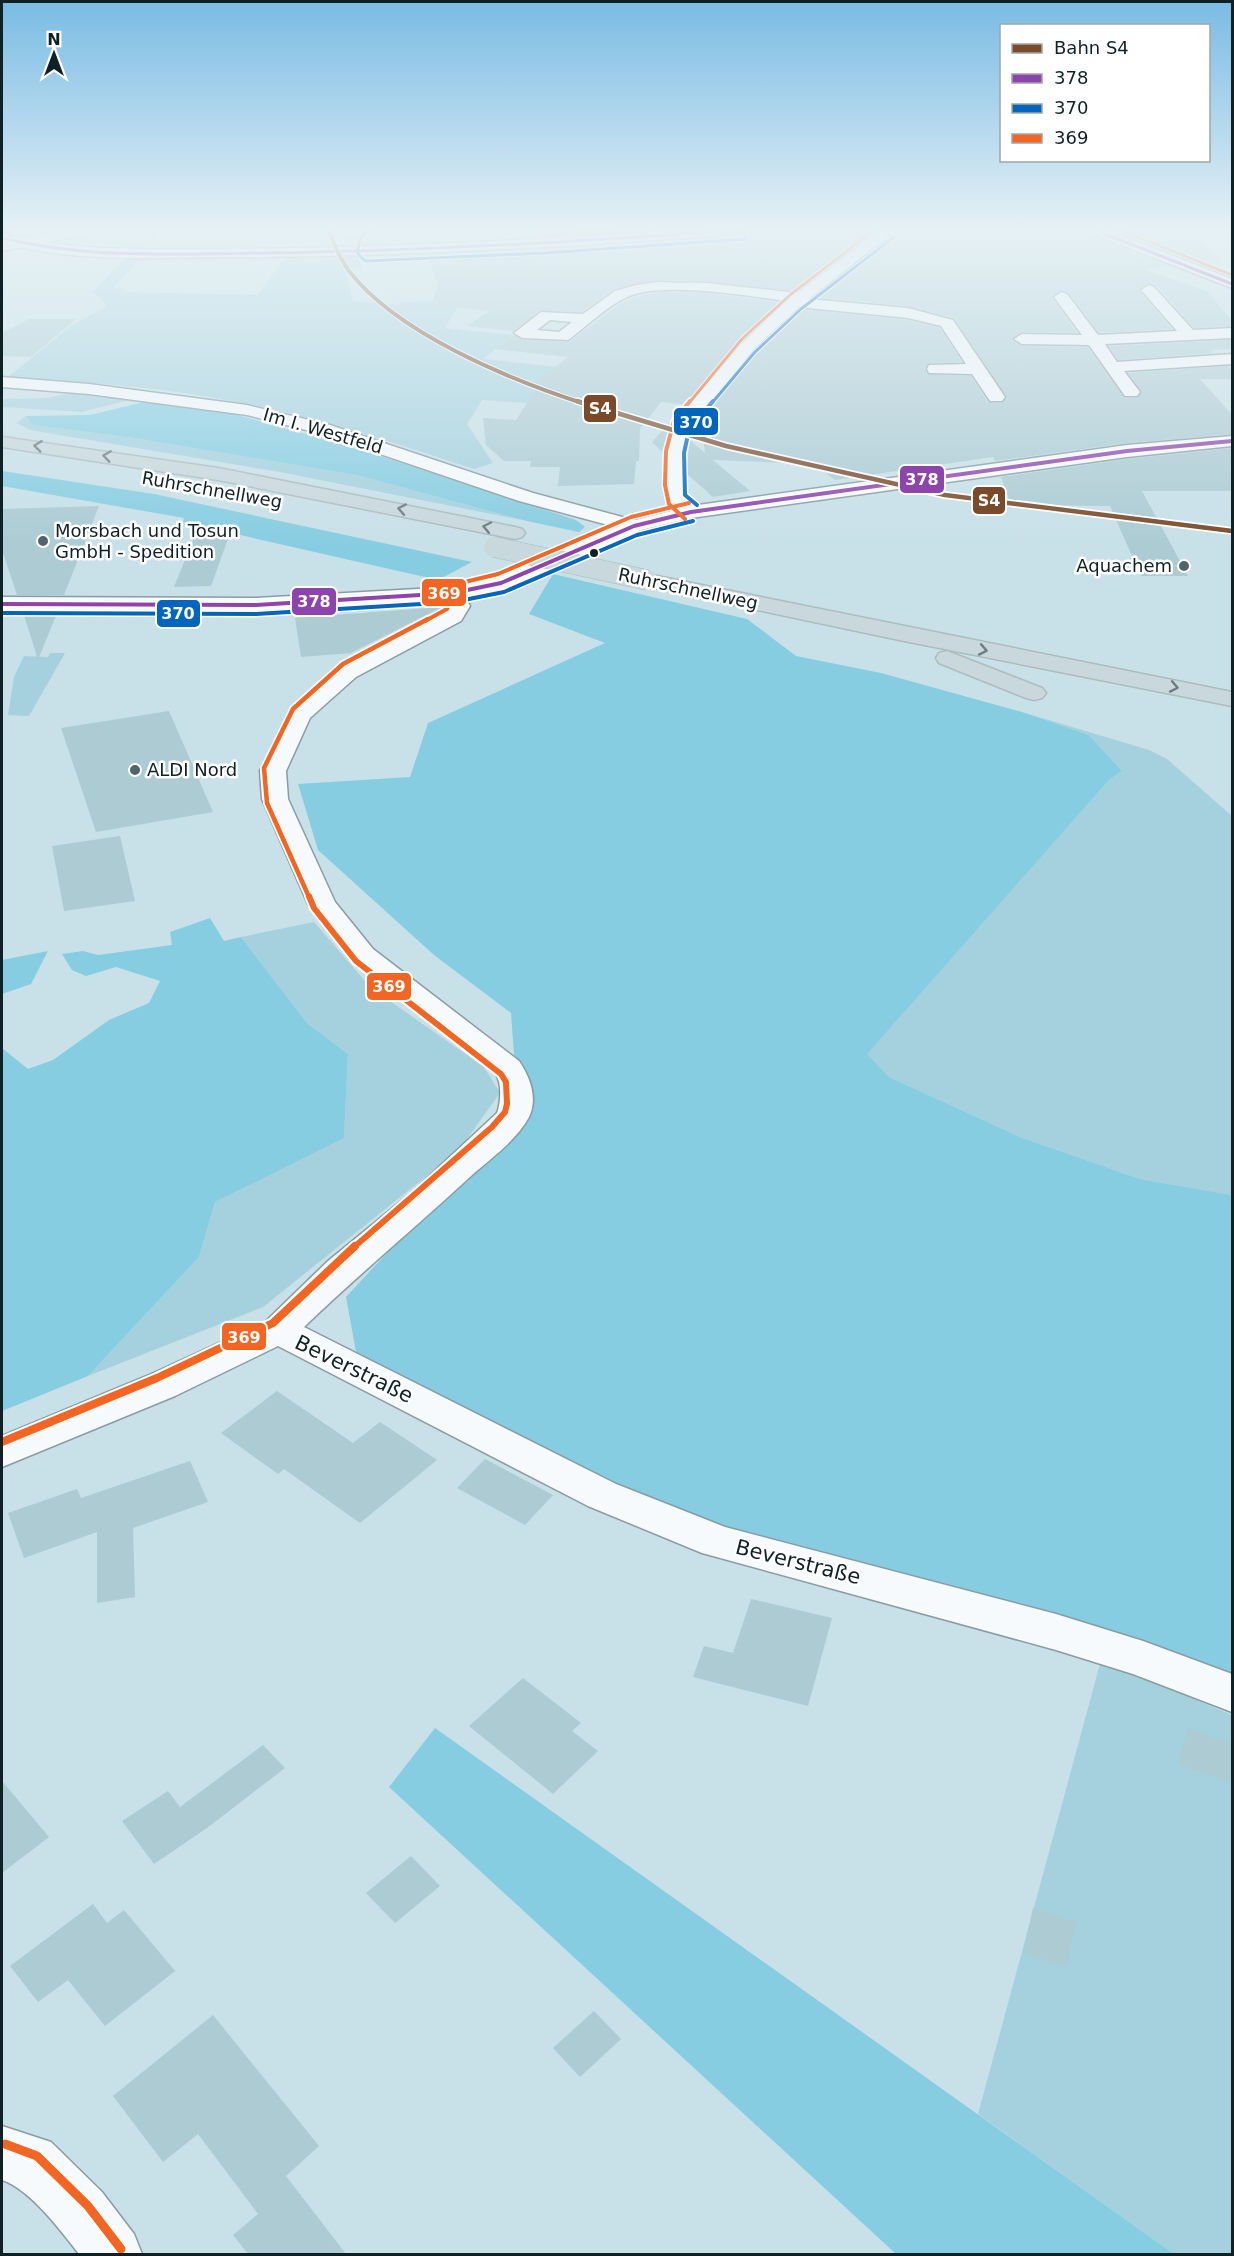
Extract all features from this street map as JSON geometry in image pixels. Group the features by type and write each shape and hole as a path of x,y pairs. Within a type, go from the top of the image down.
{"highway":[{"name":"Ruhrschnellweg","path":"2,442 218,474 515,533 666,566 1187,669"},
{"name":"Ruhrschnellweg","path":"2,456 243,495 802,614 1233,699"},
{"path":"802,614 912,645 1034,693"}],"street":[{"path":"691,512 678,500 674,491 678,436 681,426 759,335"},
{"path":"957,335 996,397"},
{"path":"1089,335 1131,392"},
{"path":"1022,339 1092,340 1184,335"},
{"path":"1113,367 1233,359"},
{"path":"935,369 978,369"},
{"name":"Im I. Westfeld","path":"2,382 88,389 246,410 324,429 526,497 634,526"},
{"path":"2,604 256,605 453,593 501,583 634,526 691,512 1127,451 1233,441"},
{"name":"Beverstraße","path":"453,593 459,606 453,616 348,672 299,716 273,771 273,785 275,799 322,904 363,955 508,1068 515,1079 516,1106 513,1116 498,1133 422,1202 341,1270 278,1331 316,1348 602,1495 717,1541 1056,1632 1143,1659 1233,1693"},
{"path":"2,1452 161,1386 278,1331"},
{"path":"2,2153 31,2162 82,2212 114,2254"}],"shaded area":[{"path":"60,335 513,335 483,359 568,368 540,404 482,400 467,424 493,463 474,469 395,443 263,407 200,395 136,387 8,377"},
{"path":"72,393 126,398 126,401 81,412 2,407 2,399 46,398"},
{"path":"144,402 198,407 271,424 488,491 576,520 585,527 579,532 527,521 356,475 127,437 33,425 26,416 90,415"},
{"path":"26,416 33,425 127,437 356,475 527,521 280,472 30,430 17,423"},
{"path":"2,471 154,494 472,562 438,580 183,522 184,518 2,486"},
{"path":"553,574 747,619 796,656 881,673 1022,712 1089,735 1122,771 1109,780 867,1054 889,1077 1020,1137 1140,1179 1232,1195 1232,1691 979,1603 723,1539 358,1363 346,1297 490,1142 516,1082 511,1013 434,955 318,850 298,784 410,777 428,723 605,643 529,614"},
{"path":"50,653 65,653 29,716 8,715 14,677 24,656 48,657"},
{"path":"1022,712 1149,750 1167,759 1232,816 1232,1195 1140,1179 1020,1137 889,1077 866,1054 1109,780 1122,771 1089,735"},
{"path":"210,918 224,941 241,937 307,1023 348,1054 344,1138 215,1202 199,1257 88,1376 2,1411 2,1048 28,1069 53,1060 109,1020 149,1003 160,981 116,967 86,976 72,970 62,954 83,951 98,955 172,945 170,932"},
{"path":"314,922 370,987 484,1067 500,1093 459,1150 263,1307 88,1376 199,1257 215,1202 344,1137 348,1054 307,1023 241,937"},
{"path":"48,951 31,984 2,994 2,960"},
{"path":"1101,1660 1232,1715 1232,2254 1174,2254 978,2114"},
{"path":"435,1728 1174,2254 896,2254 389,1787"}],"building":[{"path":"2,335 57,335 31,357 2,356"},
{"path":"514,335 522,340 569,342 578,335 746,335 687,405 661,402 640,429 639,461 636,461 634,484 558,486 560,467 530,467 531,461 504,461 486,445 483,418 516,420 544,376 568,357 495,349"},
{"path":"772,335 945,335 962,362 929,363 925,368 927,374 971,376 988,402 1002,403 1007,398 965,335 1018,335 1012,340 1022,346 1088,347 1125,398 1137,398 1142,392 1128,373 1228,366 1233,371 1233,379 1200,379 1233,416 1233,434 1127,443 995,461 993,457 835,480 814,464 713,460 750,491 713,497 686,473 690,440 705,453 701,417 756,351"},
{"path":"1233,340 1233,349 1211,350 1214,353 1118,360 1109,346"},
{"path":"670,424 664,454 652,442"},
{"path":"1233,448 1233,491 1142,491 1188,576 1141,576 1110,506 1011,505 1001,477 1127,459"},
{"name":"Morsbach und Tosun GmbH - Spedition","path":"99,506 64,595 17,595 2,550 2,509"},
{"path":"198,527 229,536 211,586 174,587"},
{"path":"442,607 351,653 301,657 295,618"},
{"path":"23,612 57,613 38,660"},
{"name":"ALDI Nord","path":"169,711 213,812 96,832 61,728"},
{"path":"120,836 135,901 64,911 52,846"},
{"path":"277,1391 353,1443 380,1422 437,1460 360,1523 284,1469 278,1474 221,1433"},
{"path":"485,1459 553,1495 525,1525 457,1488"},
{"path":"190,1461 208,1502 133,1528 135,1597 97,1603 97,1532 24,1558 8,1513 77,1489 81,1498"},
{"path":"751,1599 832,1618 808,1706 693,1677 704,1646 733,1653"},
{"path":"523,1678 581,1723 572,1731 598,1751 553,1794 469,1726"},
{"path":"1188,1728 1233,1744 1233,1783 1178,1764"},
{"path":"263,1745 285,1768 207,1828 154,1864 122,1821 168,1791 180,1807"},
{"path":"2,1781 49,1837 2,1873"},
{"path":"411,1856 440,1886 395,1923 366,1893"},
{"path":"93,1904 107,1923 124,1910 175,1971 105,2026 68,1980 38,2002 10,1966"},
{"path":"1033,1908 1076,1922 1067,1967 1023,1953"},
{"path":"594,2011 621,2039 580,2077 553,2048"},
{"path":"213,2015 319,2146 286,2176 346,2254 248,2254 233,2235 258,2214 198,2134 163,2162 113,2096"}],"rail line":[{"name":"S4","path":"429,335 512,377 579,402 726,446 945,495 1232,531"}],"transit line":[{"name":"369","path":"685,519 669,504 665,485 666,451 674,421 746,335"},
{"name":"370","path":"697,505 685,495 683,483 684,453 689,430 755,352 773,335"},
{"name":"378","path":"2,604 256,605 453,593 501,583 634,526 691,512 1127,451 1232,441"},
{"name":"369","path":"2,1442 157,1378 273,1323 335,1263 416,1195 492,1127 505,1112 506,1082 501,1074 356,961 314,908 267,803 264,768 293,709 343,664 447,609 449,605 444,592 448,586 498,574 631,517 689,503"},
{"name":"370","path":"2,613 256,614 454,602 504,592 637,535 693,521"},
{"name":"369","path":"5,2144 37,2156 88,2206 121,2249"}],"place":[{"name":"Morsbach und Tosun GmbH - Spedition","path":"43,541"},
{"name":"Aquachem","path":"1184,566"},
{"name":"ALDI Nord","path":"135,770"}]}
